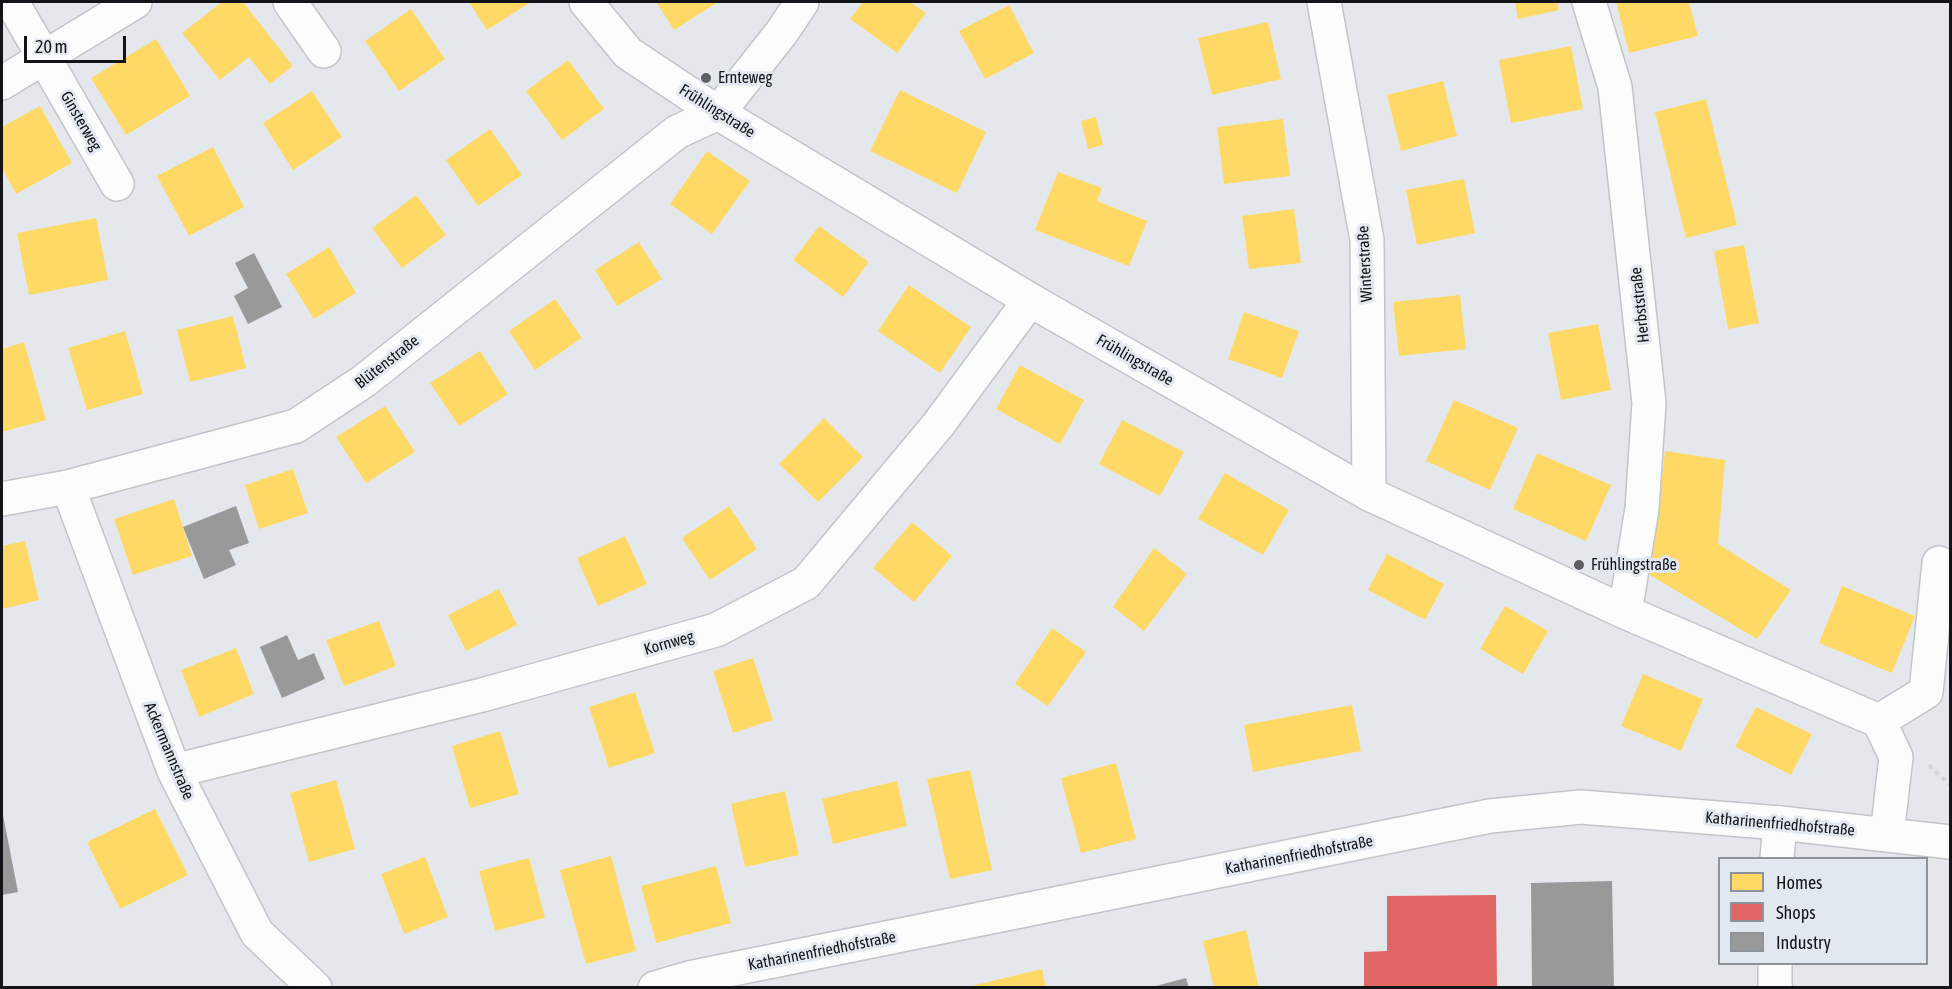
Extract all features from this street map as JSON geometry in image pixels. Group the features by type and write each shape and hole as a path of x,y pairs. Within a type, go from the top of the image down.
{"street":[{"name":"Ginsterweg","path":"12,2 117,184"},
{"path":"2,83 135,2"},
{"path":"290,2 324,51"},
{"name":"Frühlingstraße","path":"586,2 628,53 718,113 1030,300 1369,494 1625,612 1879,720"},
{"path":"718,113 782,32 802,2"},
{"name":"Winterstraße","path":"1324,2 1367,240 1369,494"},
{"name":"Herbststraße","path":"1590,2 1615,87 1649,403 1642,510 1625,612"},
{"name":"Blütenstraße","path":"2,499 68,487 296,426 364,381 677,132 718,113"},
{"name":"Kornweg","path":"174,771 482,695 717,630 806,583 938,425 1030,300"},
{"name":"Ackermannstraße","path":"68,487 174,771 257,933 315,987"},
{"path":"1887,835 1896,757 1879,720 1926,692 1939,562"},
{"name":"Katharinenfriedhofstraße","path":"655,987 689,978 1490,816 1581,807 1780,823 1950,842"},
{"path":"1777,857 1780,823"},
{"path":"1775,965 1775,987"}],"building: Homes":[{"path":"222,2 243,2 293,66 270,84 249,57 220,80 182,33"},
{"path":"469,2 531,2 487,30"},
{"path":"656,2 718,2 674,30"},
{"path":"863,2 910,2 926,13 897,53 850,19"},
{"path":"1515,2 1557,2 1559,10 1518,19"},
{"path":"1616,2 1689,2 1698,36 1629,53"},
{"path":"1009,5 1034,53 985,79 959,31"},
{"path":"411,9 445,59 399,91 365,41"},
{"path":"1268,22 1281,79 1212,95 1198,38"},
{"path":"156,39 190,96 126,135 91,78"},
{"path":"1571,46 1583,109 1511,123 1499,60"},
{"path":"568,60 604,109 562,140 526,91"},
{"path":"1443,81 1457,136 1401,151 1387,95"},
{"path":"900,90 986,132 957,193 870,151"},
{"path":"312,91 342,137 293,170 263,123"},
{"path":"1706,99 1737,225 1686,238 1655,112"},
{"path":"40,106 72,163 16,194 2,168 2,127"},
{"path":"1096,117 1103,145 1088,149 1081,121"},
{"path":"1283,119 1290,176 1224,184 1217,127"},
{"path":"490,129 522,175 478,206 446,160"},
{"path":"213,147 244,207 189,236 157,176"},
{"path":"707,151 750,181 712,234 670,204"},
{"path":"1058,172 1102,188 1097,201 1147,221 1129,266 1035,230"},
{"path":"1464,179 1475,233 1417,245 1406,190"},
{"path":"416,195 446,235 402,268 372,228"},
{"path":"1294,209 1301,263 1249,269 1242,216"},
{"path":"96,218 108,280 29,295 17,233"},
{"path":"819,226 869,262 843,297 793,260"},
{"path":"639,242 662,279 617,306 595,270"},
{"path":"1744,245 1759,323 1728,329 1714,251"},
{"path":"329,247 356,293 314,319 286,274"},
{"path":"909,285 971,327 940,373 878,331"},
{"path":"1460,295 1466,349 1399,356 1393,302"},
{"path":"555,299 582,338 535,370 509,331"},
{"path":"1244,312 1299,331 1282,378 1228,359"},
{"path":"233,316 246,368 190,382 177,330"},
{"path":"1598,324 1611,390 1561,400 1548,333"},
{"path":"125,331 143,394 87,410 68,348"},
{"path":"24,342 46,420 2,432 2,349"},
{"path":"480,351 508,394 459,426 430,383"},
{"path":"1020,365 1084,400 1060,444 996,409"},
{"path":"1454,400 1518,428 1490,490 1426,461"},
{"path":"385,406 415,452 366,483 336,437"},
{"path":"824,418 863,457 818,502 779,464"},
{"path":"1122,420 1184,452 1160,496 1099,464"},
{"path":"1665,451 1725,460 1718,544 1791,590 1757,639 1650,575"},
{"path":"1537,453 1611,485 1586,541 1513,509"},
{"path":"293,469 308,513 259,529 245,485"},
{"path":"1225,473 1289,510 1263,555 1198,519"},
{"path":"174,499 192,556 133,575 114,519"},
{"path":"729,506 757,549 710,580 682,538"},
{"path":"912,522 952,556 914,602 873,568"},
{"path":"625,536 647,584 598,606 577,558"},
{"path":"25,541 39,600 2,609 2,546"},
{"path":"1154,548 1187,574 1144,631 1113,607"},
{"path":"1387,554 1444,584 1425,620 1368,590"},
{"path":"1842,586 1915,616 1892,673 1819,643"},
{"path":"499,589 517,625 466,651 448,615"},
{"path":"1505,606 1548,631 1523,674 1480,649"},
{"path":"379,621 396,666 344,686 326,640"},
{"path":"1052,628 1086,652 1048,706 1015,684"},
{"path":"236,648 254,694 199,717 181,670"},
{"path":"753,658 773,720 733,733 713,671"},
{"path":"1643,674 1703,699 1681,751 1621,726"},
{"path":"635,692 655,753 609,768 589,707"},
{"path":"1352,705 1361,751 1253,772 1244,725"},
{"path":"1756,707 1812,734 1791,775 1735,747"},
{"path":"500,731 519,794 470,808 452,746"},
{"path":"1116,763 1136,839 1081,853 1061,778"},
{"path":"970,770 992,870 950,879 927,779"},
{"path":"336,780 355,849 309,862 290,793"},
{"path":"897,781 907,826 833,844 822,799"},
{"path":"785,791 799,855 745,867 731,804"},
{"path":"155,809 188,875 120,909 87,842"},
{"path":"611,856 636,951 586,964 560,870"},
{"path":"425,857 448,917 404,934 381,874"},
{"path":"529,858 545,918 495,931 479,871"},
{"path":"716,866 731,923 656,943 641,886"},
{"path":"1246,930 1259,988 1214,988 1203,941"},
{"path":"1042,969 1046,988 967,988 967,987"}],"building: Shops":[{"path":"1496,895 1497,988 1364,988 1364,952 1387,951 1387,896"}],"building: Industry":[{"path":"254,253 282,307 248,324 234,296 248,288 235,263"},
{"path":"236,506 249,543 229,550 236,565 204,579 183,527"},
{"path":"287,635 298,660 314,653 325,679 282,698 260,647"},
{"path":"2,810 18,892 2,895"},
{"path":"1612,881 1614,988 1532,988 1531,883"},
{"path":"1186,978 1189,988 1152,988 1152,987"}],"place":[{"name":"Ernteweg","path":"706,78"},
{"name":"Frühlingstraße","path":"1579,565"}]}
